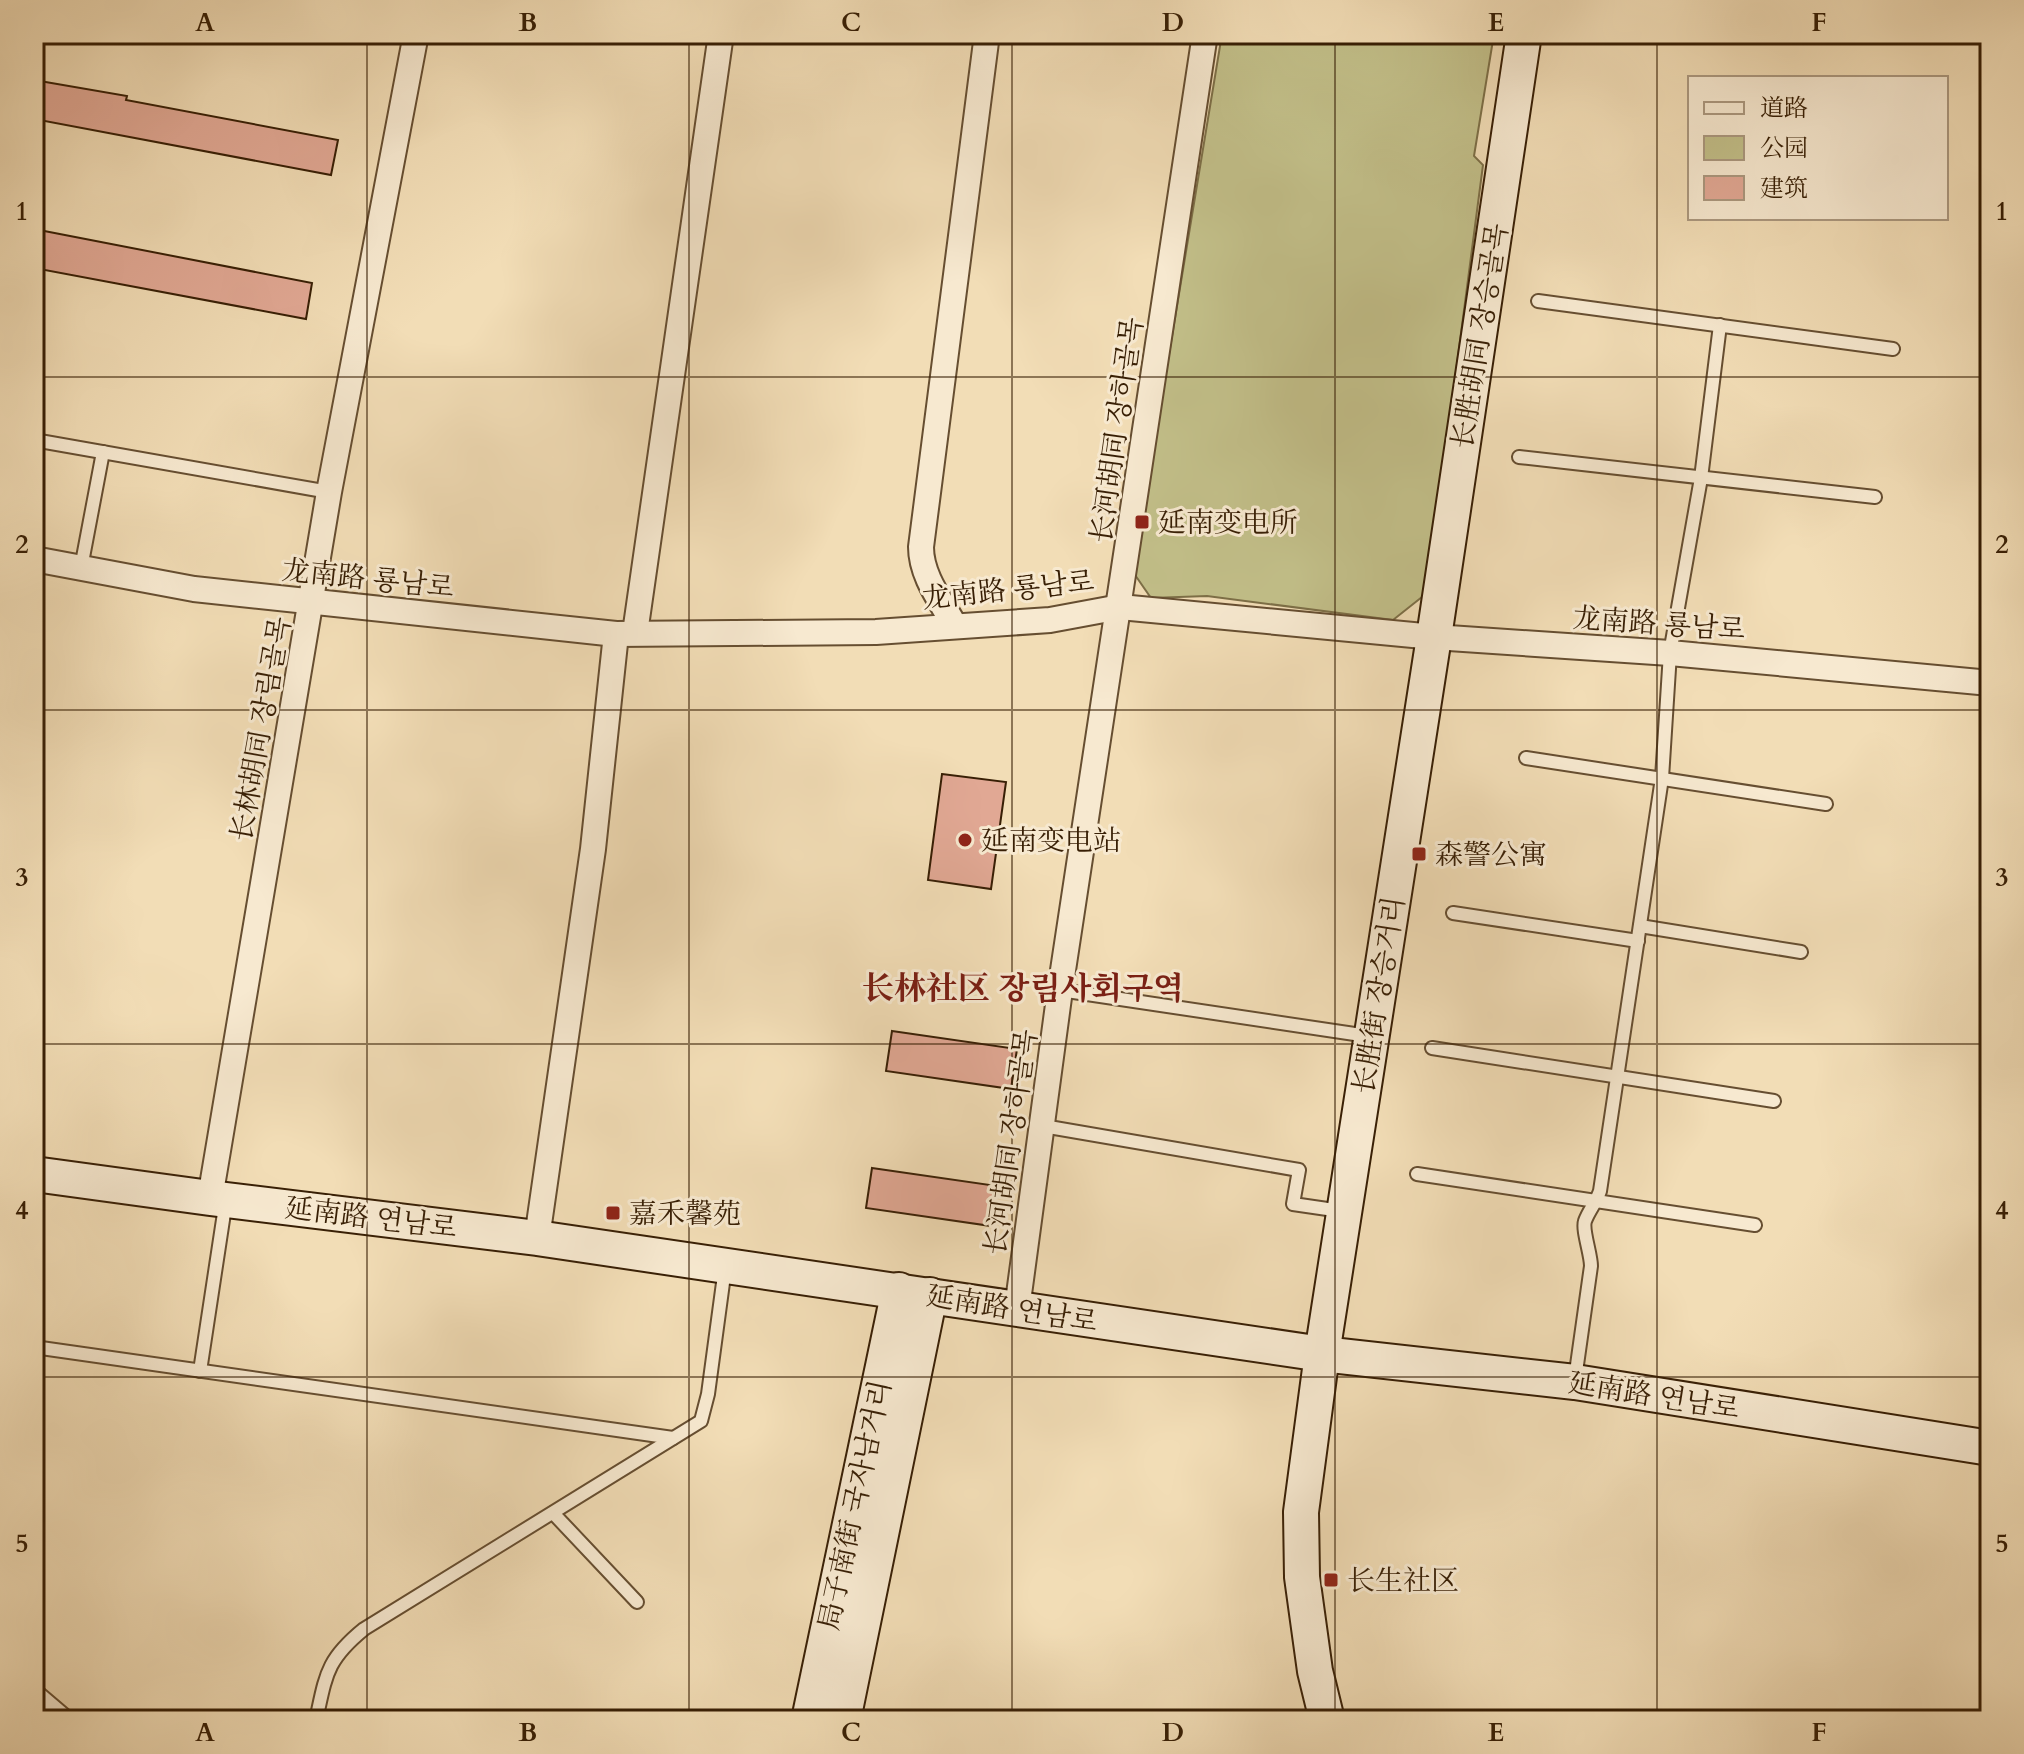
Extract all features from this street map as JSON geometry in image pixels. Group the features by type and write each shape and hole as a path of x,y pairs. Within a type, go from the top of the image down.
{"main road":[{"name":"长胜胡同 장승골목","path":"1434,637 1524,34"},
{"name":"长胜街 장승거리","path":"1327,1720 1315,1671 1302,1577 1301,1512 1322,1354 1434,637"},
{"name":"延南路 연남로","path":"34,1174 537,1238 1322,1354 1575,1382 1990,1448"},
{"name":"局子南街 국자남거리","path":"809,1720 914,1293"},
{"name":"局子南街 국자남거리","path":"843,1720 914,1293"}],"street":[{"name":"长林胡同 장림골목","path":"218,1199 329,492 416,34"},
{"path":"537,1238 625,633 721,34"},
{"path":"955,626 925,572 921,547 987,34"},
{"name":"长河胡同 장하골목","path":"1017,1309 1060,990 1205,34"},
{"name":"龙南路 룡남로","path":"34,559 194,589 625,633 876,632 1050,620 1120,607 1434,637 1670,653 1990,683"},
{"path":"34,1697 61,1720"}],"lane":[{"path":"1538,301 1893,349"},
{"path":"1575,1382 1591,1266 1585,1222 1597,1202 1638,941 1662,778 1670,653 1701,478 1720,325"},
{"path":"34,440 329,492"},
{"path":"81,568 103,452"},
{"path":"1519,457 1875,497"},
{"path":"1526,758 1826,804"},
{"path":"1453,913 1638,941"},
{"path":"1640,926 1801,952"},
{"path":"1060,990 1371,1037"},
{"path":"1432,1048 1774,1101"},
{"path":"1043,1126 1299,1170 1293,1204 1344,1212"},
{"path":"1417,1174 1755,1225"},
{"path":"200,1371 218,1199"},
{"path":"316,1720 327,1673 336,1654 364,1629 701,1421 725,1265"},
{"path":"34,1347 673,1438"},
{"path":"553,1513 637,1602"}],"green space":[{"path":"1222,34 1494,34 1474,156 1483,165 1427,593 1393,620 1207,596 1151,598 1133,572"}],"building":[{"path":"34,80 338,140 331,175 34,119"},
{"path":"34,229 312,283 306,319 34,268"},
{"name":"延南变电站","path":"942,774 1006,782 991,889 928,880"},
{"path":"892,1031 1017,1049 1011,1089 886,1071"},
{"path":"872,1168 997,1186 991,1226 866,1208"}],"place":[{"name":"延南变电所","path":"1142,522"},
{"name":"延南变电站","path":"965,840"},
{"name":"森警公寓","path":"1419,854"},
{"name":"嘉禾馨苑","path":"613,1213"},
{"name":"长生社区","path":"1331,1580"}],"district":[{"name":"长林社区 장림사회구역","path":"1023,988"}]}
